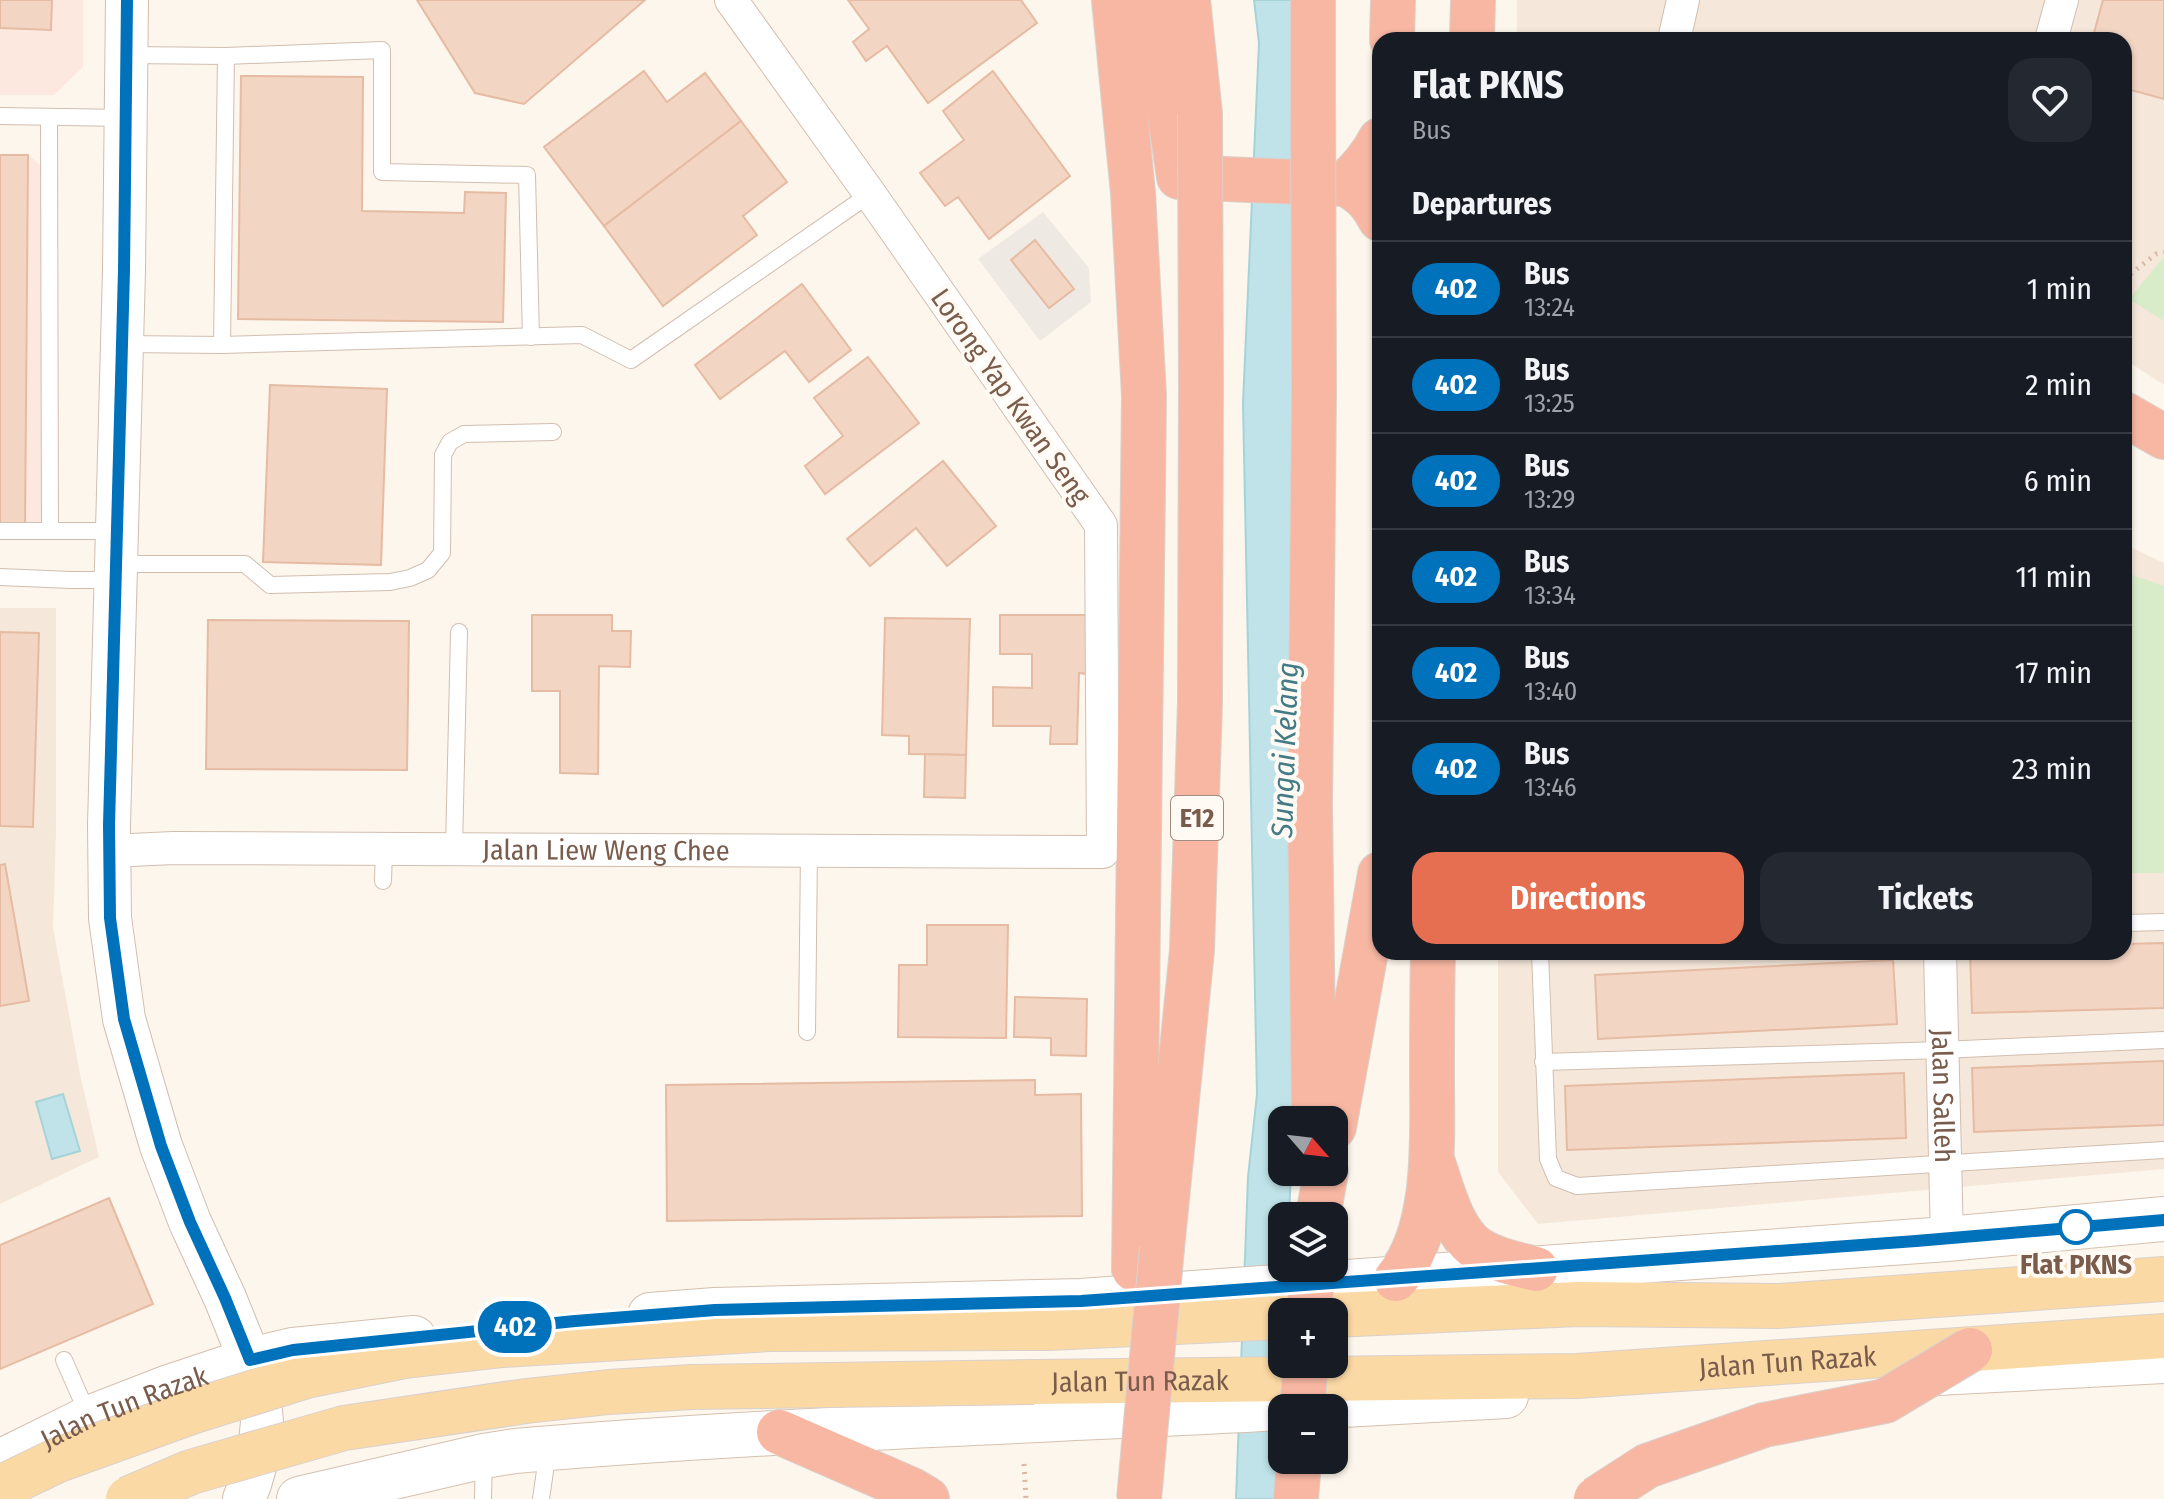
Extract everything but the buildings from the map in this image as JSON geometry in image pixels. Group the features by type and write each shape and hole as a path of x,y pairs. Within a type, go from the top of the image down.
{"highway":[{"path":"1114,0 1133,193 1144,396 1131,1499"},
{"path":"1153,0 1179,177 1345,184 1357,190 1372,205"},
{"name":"E12","path":"1139,1499 1192,950 1200,718 1200,114 1188,0"},
{"path":"1313,0 1314,391 1310,806 1314,1106"},
{"path":"1392,32 1393,0"},
{"path":"1472,32 1473,0"},
{"path":"1345,184 1372,155"},
{"path":"2132,419 2164,437"},
{"path":"1338,1106 1372,918"},
{"path":"1396,1279 1408,1262 1428,1198 1432,1161 1433,960"},
{"path":"1432,1161 1455,1223 1474,1247 1507,1262 1536,1269"},
{"path":"1596,1499 1647,1466 1764,1425 1885,1401 1970,1350"},
{"path":"779,1432 927,1499"},
{"path":"1296,1499 1298,1474"}],"main road":[{"name":"Jalan Tun Razak","path":"0,1462 89,1418 169,1387 250,1360 293,1350 715,1310 1081,1301 1947,1239 2164,1219"},
{"name":"Jalan Tun Razak","path":"1348,1314 1578,1304 1778,1306 2164,1279"},
{"name":"Jalan Tun Razak","path":"0,1488 58,1460 191,1412 306,1376 405,1356 503,1345 770,1329 1049,1328 1268,1318"},
{"name":"Jalan Tun Razak","path":"128,1499 191,1472 344,1428 609,1392 723,1387 1577,1376 2164,1336"},
{"name":"Jalan Tun Razak","path":"1348,1405 2164,1361"},
{"name":"Jalan Tun Razak","path":"299,1499 350,1494 484,1456 549,1448 779,1432 1268,1409"}],"street":[{"path":"127,0 127,118 109,825 110,918 124,1019 161,1146 190,1222 250,1360 259,1390 262,1422 259,1453 244,1499"},
{"name":"Lorong Yap Kwan Seng","path":"731,0 1101,525 1103,852"},
{"path":"1676,32 1683,0"},
{"path":"2053,32 2062,0"},
{"name":"Jalan Liew Weng Chee","path":"110,851 173,848 1103,852"},
{"name":"Jalan Salleh","path":"1940,960 1947,1239"}],"lane":[{"path":"126,55 226,56 382,50 382,172 527,175 523,292 531,337"},
{"path":"222,345 226,56"},
{"path":"0,116 127,118"},
{"path":"49,117 50,530"},
{"path":"121,344 222,345 582,335 631,360 870,194"},
{"path":"0,531 50,530 116,558 245,564 270,585 390,582 428,570 442,553 443,455 450,442 464,434 553,432"},
{"path":"0,577 71,580 116,558"},
{"path":"454,849 459,632"},
{"path":"383,881 384,849"},
{"path":"807,1032 809,851"},
{"path":"2132,923 2164,922"},
{"path":"1540,960 1548,1159 1556,1178 1577,1186 2164,1150"},
{"path":"1543,1062 2164,1040"},
{"path":"64,1360 89,1418"},
{"path":"541,1499 549,1448"},
{"path":"483,1499 484,1456"}],"path":[{"path":"2132,273 2156,254 2164,252"},
{"path":"1024,1462 1026,1499"}],"shaded area":[{"path":"0,0 83,0 83,67 54,95 0,95"},
{"path":"1517,0 2164,0 2164,385 2132,364 2132,32 1517,32"},
{"path":"0,156 30,156 55,180 56,513 31,538 0,538"},
{"path":"1043,212 1089,268 1091,302 1040,341 978,259"},
{"path":"2132,548 2164,563 2164,1169 1538,1224 1498,1172 1498,960 2132,960"},
{"path":"0,608 56,608 53,928 99,1157 0,1204"}],"green space":[{"path":"2164,257 2164,321 2132,301 2132,295"},
{"path":"2132,575 2164,586 2164,873 2132,873"}],"water":[{"name":"Sungai Kelang","path":"1254,0 1300,0 1294,1106 1268,1106 1268,1186 1290,1186 1290,1202 1268,1202 1268,1282 1282,1282 1282,1298 1268,1298 1268,1378 1282,1378 1282,1394 1268,1394 1268,1474 1282,1474 1282,1499 1236,1499 1248,1177 1257,1094 1243,403 1259,43"},
{"path":"63,1094 80,1151 52,1159 36,1102"}],"bus line":[{"name":"402","path":"127,0 124,270 109,825 110,918 124,1019 161,1146 190,1222 250,1360 293,1350 715,1310 1081,1301 1916,1241 2164,1220"}],"place":[{"name":"Flat PKNS","path":"2076,1227"}]}
